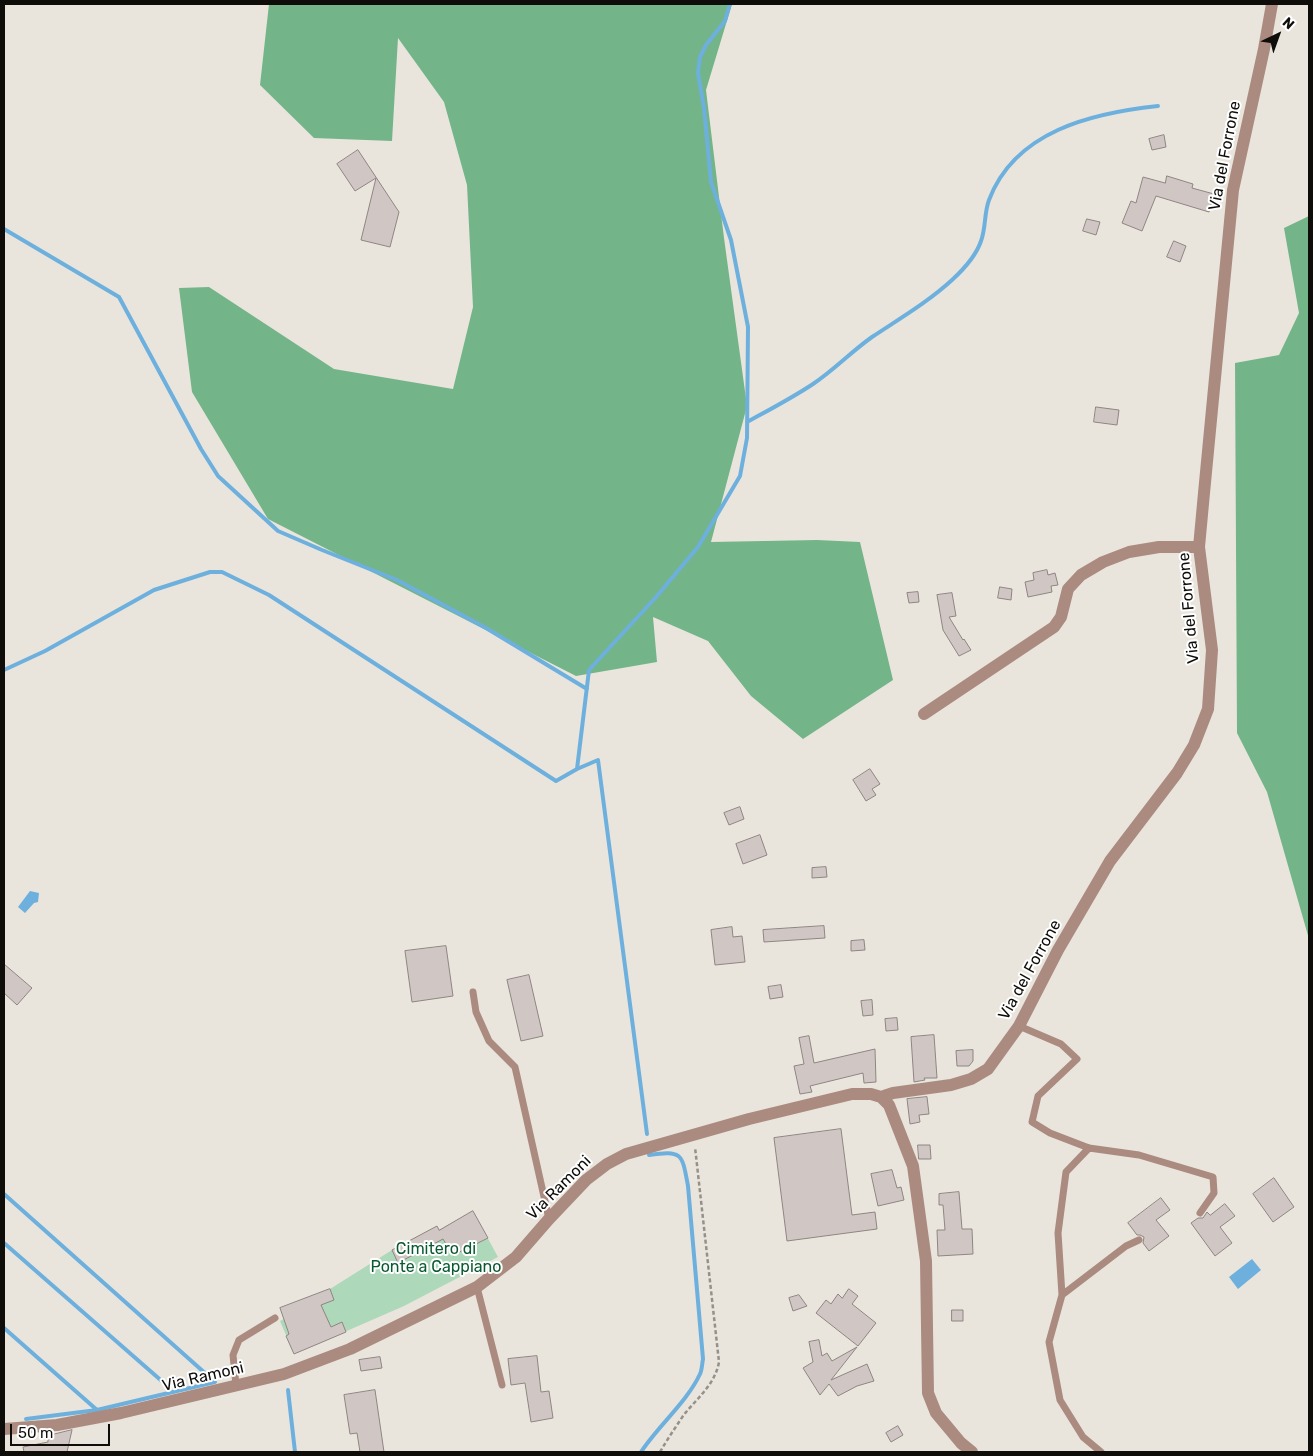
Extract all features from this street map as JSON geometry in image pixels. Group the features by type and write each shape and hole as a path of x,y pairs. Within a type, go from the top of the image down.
{"street":[{"name":"Via del Forrone","path":"882,1097 893,1093 971,1080 988,1069 1019,1026 1058,950 1110,860 1177,773 1194,745 1208,709 1212,650 1199,547 1232,190 1264,49 1272,4"},
{"path":"924,714 1054,627 1061,617 1068,588 1081,574 1103,562 1129,552 1159,547 1199,547"},
{"name":"Via Ramoni","path":"4,1429 57,1425 121,1413 284,1374 350,1349 477,1287 516,1257 586,1180 607,1164 626,1154 749,1119 852,1094 871,1094 882,1097"},
{"path":"882,1097 889,1105 913,1166 926,1261 928,1394 936,1413 961,1443 972,1452"}],"lane":[{"path":"473,992 476,1012 489,1041 515,1067 549,1219"},
{"path":"1019,1026 1061,1044 1078,1059 1038,1096 1032,1122 1050,1133 1089,1148 1139,1156 1213,1177 1214,1193 1200,1214"},
{"path":"1089,1148 1066,1172 1058,1233 1062,1296 1049,1342 1060,1400 1083,1437 1101,1452"},
{"path":"1062,1296 1126,1246 1139,1240"},
{"path":"477,1287 502,1385"},
{"path":"236,1385 233,1355 238,1340 275,1318"}],"path":[{"path":"660,1452 683,1416 711,1384 717,1374 719,1362 699,1174 693,1135"}],"green space":[{"path":"269,4 732,4 706,90 747,406 711,542 817,540 860,542 893,680 803,739 751,696 708,641 653,617 657,662 576,676 268,519 192,392 179,288 209,287 334,369 453,389 473,307 467,185 444,102 398,38 392,141 314,138 260,85"},
{"path":"1309,216 1309,939 1267,792 1237,733 1235,363 1279,355 1299,313 1284,228"},
{"name":"Cimitero di Ponte a Cappiano","path":"473,1211 498,1257 404,1306 294,1354 280,1321 284,1319 280,1308 330,1289 392,1250 437,1226 439,1230"}],"water":[{"path":"30,891 39,893 38,902 34,903 25,913 18,907"},
{"path":"1252,1259 1261,1270 1238,1289 1229,1277"}],"building":[{"path":"1164,135 1166,147 1152,150 1149,139"},
{"path":"358,150 399,212 390,247 361,240 376,178 355,191 337,164"},
{"path":"1167,176 1193,184 1192,188 1214,194 1209,212 1156,196 1142,231 1122,223 1131,201 1136,203 1143,177 1165,183"},
{"path":"1087,219 1100,222 1096,235 1083,231"},
{"path":"1174,241 1186,246 1180,262 1167,257"},
{"path":"1096,407 1119,410 1117,425 1094,422"},
{"path":"1047,570 1048,575 1055,573 1058,585 1051,586 1052,592 1028,597 1025,582 1034,580 1033,573"},
{"path":"1000,587 1012,589 1011,600 998,598"},
{"path":"918,592 919,602 909,603 907,593"},
{"path":"952,593 956,616 949,617 971,650 959,656 943,630 937,595"},
{"path":"870,769 880,784 872,789 876,795 866,801 853,780"},
{"path":"740,807 744,819 729,825 724,813"},
{"path":"760,835 767,855 743,864 736,844"},
{"path":"826,867 827,877 812,878 812,868"},
{"path":"824,926 825,938 764,942 763,930"},
{"path":"732,927 733,937 742,936 745,962 715,965 711,930"},
{"path":"864,940 865,950 851,951 851,941"},
{"path":"446,946 453,996 412,1002 405,951"},
{"path":"4,964 32,988 17,1005 4,993"},
{"path":"529,975 543,1036 521,1041 507,980"},
{"path":"781,985 783,997 770,999 768,987"},
{"path":"872,1000 873,1015 863,1016 861,1001"},
{"path":"897,1018 898,1030 886,1031 885,1019"},
{"path":"934,1035 937,1078 924,1078 925,1080 914,1082 911,1037"},
{"path":"809,1036 814,1063 875,1049 876,1082 864,1083 863,1073 810,1086 812,1092 800,1094 794,1066 804,1064 799,1038"},
{"path":"973,1050 973,1061 969,1066 957,1066 956,1051"},
{"path":"927,1097 929,1114 919,1115 920,1122 910,1124 907,1099"},
{"path":"841,1129 852,1215 875,1212 877,1229 787,1241 774,1138"},
{"path":"918,1145 930,1145 931,1159 919,1159"},
{"path":"892,1170 897,1188 901,1187 904,1200 878,1206 871,1174"},
{"path":"1274,1178 1294,1207 1273,1222 1253,1194"},
{"path":"959,1192 962,1229 972,1229 973,1254 938,1256 937,1230 945,1230 943,1205 939,1205 939,1194"},
{"path":"1161,1198 1170,1210 1156,1220 1169,1236 1149,1251 1143,1243 1144,1237 1137,1235 1128,1223"},
{"path":"1225,1204 1235,1216 1220,1227 1232,1243 1215,1256 1191,1223 1198,1218 1203,1218 1207,1212 1210,1215"},
{"path":"473,1211 488,1238 473,1244 453,1256 443,1239 398,1263 392,1250 437,1226 439,1230"},
{"path":"330,1289 334,1300 321,1305 331,1327 342,1322 346,1332 294,1354 286,1336 289,1334 280,1308"},
{"path":"849,1289 858,1296 852,1304 876,1323 858,1346 816,1313 826,1300 831,1304 838,1294 842,1298"},
{"path":"799,1295 807,1306 793,1311 789,1298"},
{"path":"952,1310 963,1310 963,1321 952,1321"},
{"path":"819,1340 822,1356 827,1353 832,1361 857,1347 831,1380 867,1364 874,1381 857,1386 838,1396 829,1384 820,1395 803,1368 813,1362 809,1342"},
{"path":"537,1356 541,1392 549,1391 553,1418 531,1422 525,1383 511,1385 508,1359"},
{"path":"380,1357 382,1368 361,1371 359,1360"},
{"path":"375,1390 384,1452 360,1452 357,1433 350,1434 344,1395"},
{"path":"898,1426 903,1435 891,1442 886,1433"},
{"path":"72,1430 67,1452 24,1452 23,1447 48,1442 48,1436"}],"waterway":[{"path":"577,769 589,670 656,597 698,547 740,476 747,438 748,327 731,240 711,182 704,108 698,73 700,57 706,45 725,21 730,4"},
{"path":"747,422 813,384 865,342 923,303 956,276 979,247 984,231 987,205 1001,176 1017,157 1036,142 1058,130 1082,121 1107,114 1158,106"},
{"path":"4,229 119,297 201,449 218,476 278,531 397,580 486,628 587,689"},
{"path":"4,670 45,651 154,590 210,572 222,572 269,595 556,781 598,760 647,1134"},
{"path":"641,1452 688,1394 701,1372 703,1359 688,1186 684,1167 682,1161 675,1154 649,1155"},
{"path":"4,1194 215,1382"},
{"path":"4,1243 164,1383"},
{"path":"4,1328 97,1410"},
{"path":"26,1419 97,1410 215,1382"},
{"path":"288,1390 295,1452"}]}
